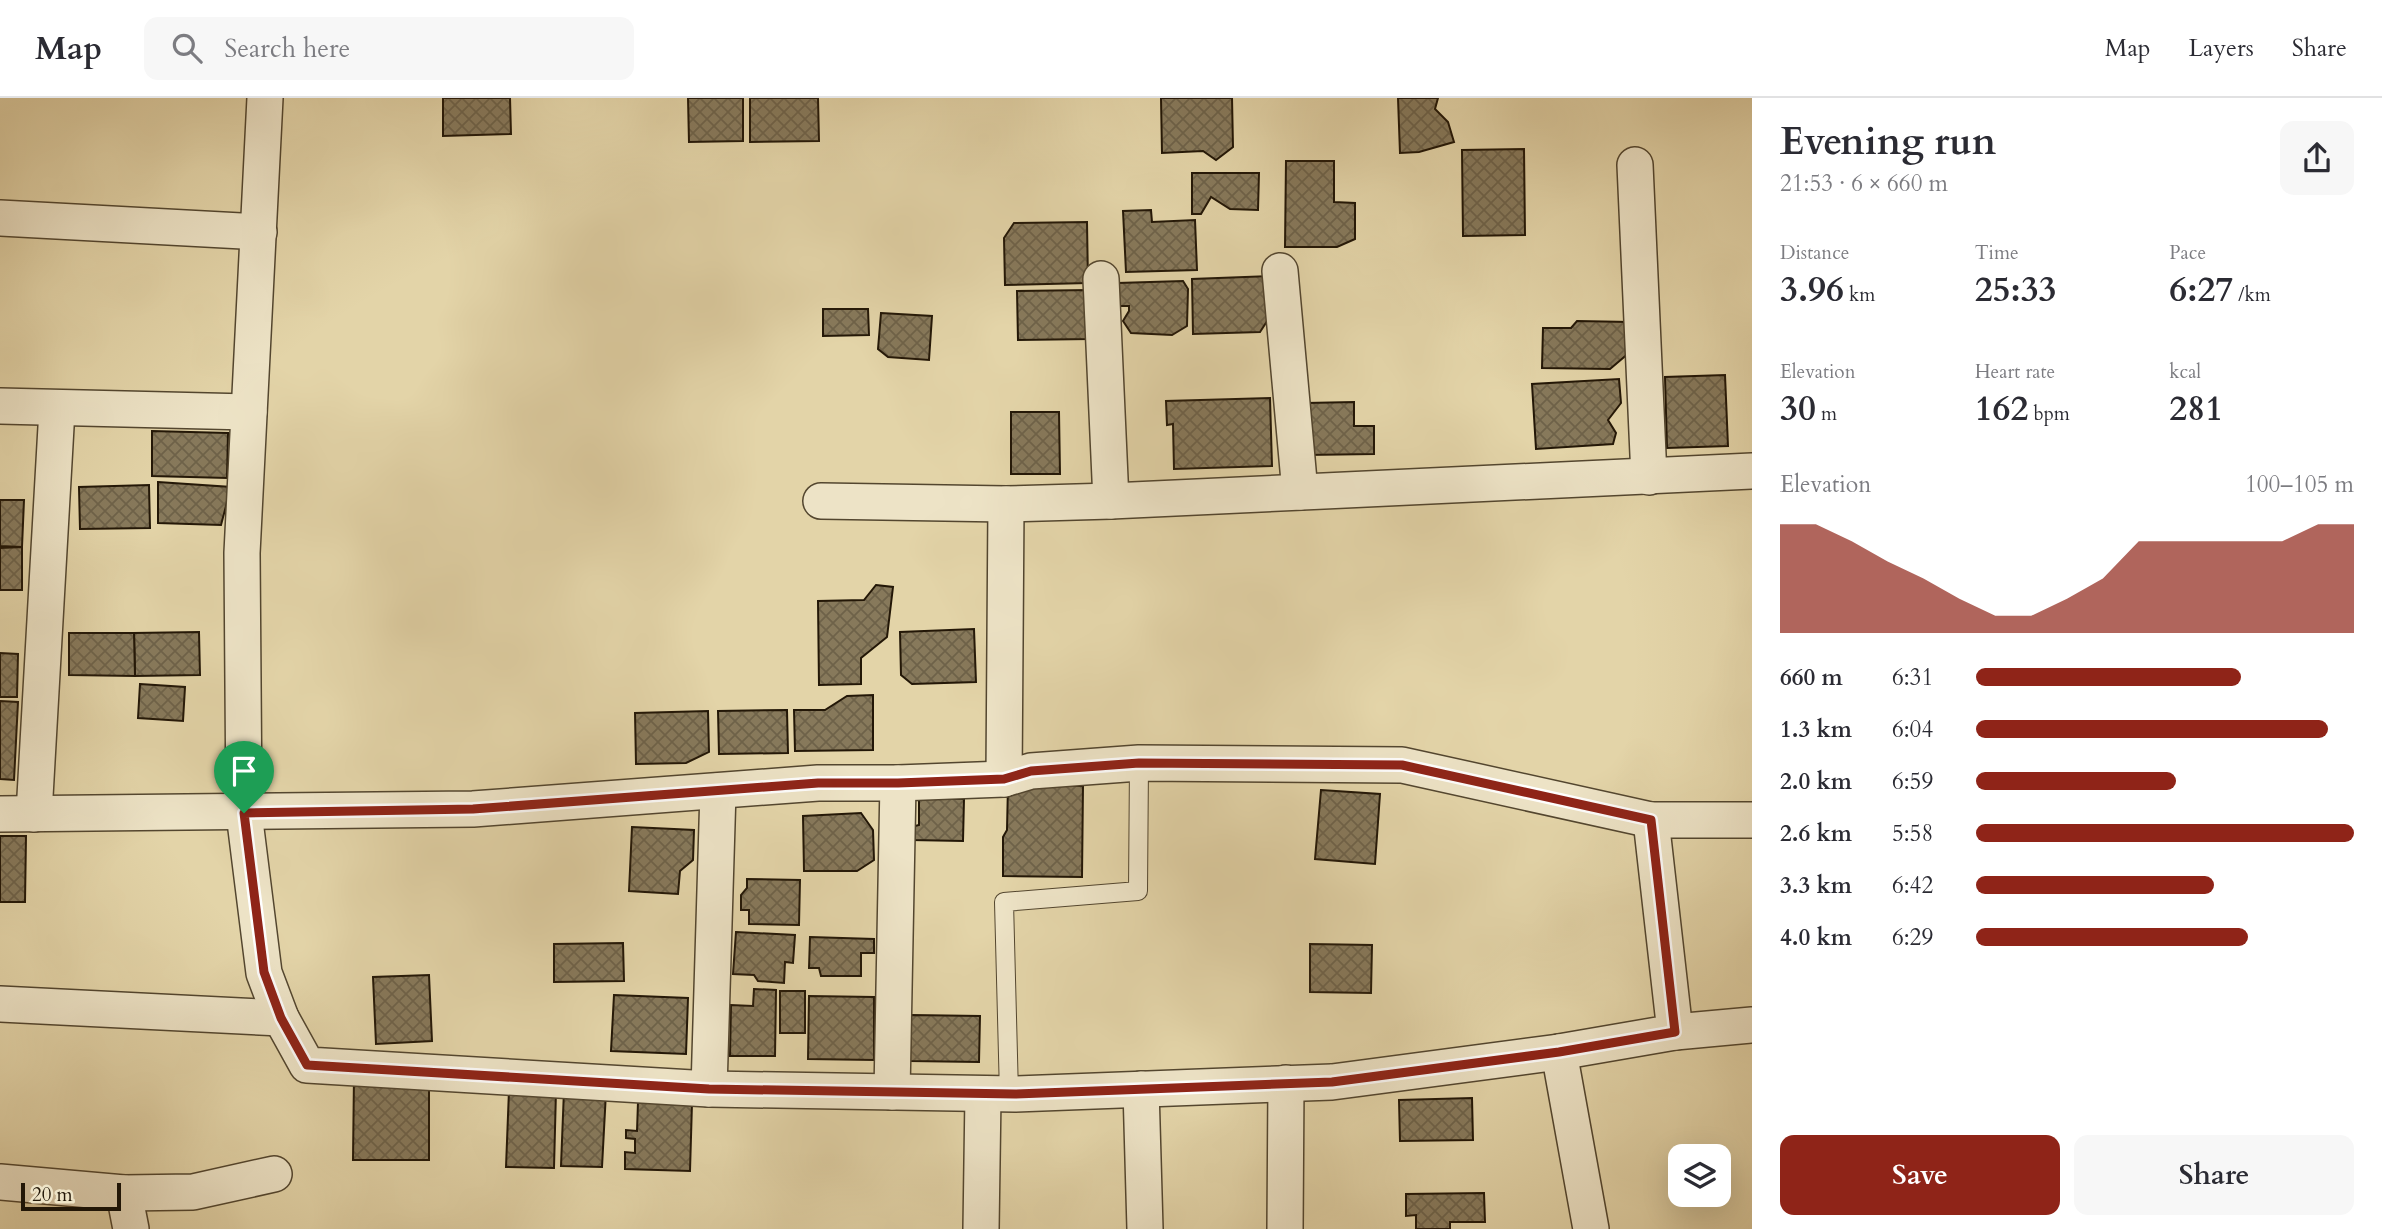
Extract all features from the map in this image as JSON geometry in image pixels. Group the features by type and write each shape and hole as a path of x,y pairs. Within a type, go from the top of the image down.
{"street":[{"path":"265,98 242,553 244,813 264,972 281,1018 307,1065 709,1089 996,1094 1332,1082 1559,1052 1675,1032 1752,1025"},
{"path":"1635,165 1648,477"},
{"path":"0,218 259,232"},
{"path":"1280,271 1300,492"},
{"path":"1101,279 1111,501"},
{"path":"0,406 249,412"},
{"path":"34,814 57,409"},
{"path":"821,501 1006,504 1111,501 1752,471"},
{"path":"1004,779 1006,504"},
{"path":"0,814 473,809 818,783 1004,779 1031,771 1139,763 1402,765 1651,820 1752,820"},
{"path":"892,1092 898,783"},
{"path":"709,1089 718,791"},
{"path":"1651,820 1675,1032"},
{"path":"0,1004 281,1018"},
{"path":"1559,1052 1591,1229"},
{"path":"1285,1229 1286,1083"},
{"path":"1141,1089 1145,1229"},
{"path":"981,1229 996,1094"},
{"path":"0,1182 124,1193 193,1192 274,1174"},
{"path":"124,1193 131,1229"}],"lane":[{"path":"996,1094 1004,902 1138,891 1139,763"}],"building":[{"path":"443,98 510,98 511,134 443,136"},
{"path":"688,98 743,98 743,141 689,142"},
{"path":"750,98 818,98 819,141 750,142"},
{"path":"1161,98 1232,98 1233,147 1216,160 1203,151 1162,153"},
{"path":"1398,98 1438,98 1435,109 1448,122 1454,142 1419,152 1400,153"},
{"path":"1524,149 1525,235 1463,236 1462,150"},
{"path":"1286,161 1334,161 1334,202 1355,203 1355,239 1337,247 1285,247"},
{"path":"1192,173 1259,173 1258,210 1230,209 1211,197 1201,214 1192,214"},
{"path":"1151,210 1152,222 1195,220 1197,270 1126,272 1123,211"},
{"path":"1087,222 1088,283 1005,285 1004,238 1014,223"},
{"path":"1271,276 1273,312 1260,332 1193,334 1192,279"},
{"path":"1183,281 1188,289 1187,326 1172,335 1131,333 1123,321 1129,306 1118,306 1118,283"},
{"path":"1089,290 1090,339 1018,340 1017,291"},
{"path":"823,309 868,309 869,335 823,336"},
{"path":"881,313 932,316 929,360 888,357 878,349"},
{"path":"1577,321 1630,322 1630,352 1610,369 1542,368 1543,328 1571,328"},
{"path":"1725,375 1728,446 1667,448 1665,377"},
{"path":"1619,379 1621,403 1608,420 1616,433 1613,444 1536,449 1532,384"},
{"path":"1270,398 1272,466 1174,469 1173,424 1167,425 1166,401"},
{"path":"1354,402 1354,426 1374,426 1374,454 1306,455 1306,403"},
{"path":"1011,412 1059,412 1060,474 1011,474"},
{"path":"152,431 228,433 227,478 152,476"},
{"path":"158,482 231,487 221,525 158,523"},
{"path":"149,485 150,528 80,529 79,487"},
{"path":"0,500 24,500 22,547 0,546"},
{"path":"22,547 22,590 0,590 0,548"},
{"path":"876,585 893,587 887,637 861,658 861,684 819,685 818,601 864,600"},
{"path":"974,629 976,682 912,684 901,675 900,632"},
{"path":"199,632 200,675 135,676 134,633"},
{"path":"69,633 134,633 135,676 69,675"},
{"path":"0,653 18,654 17,697 0,697"},
{"path":"140,684 185,687 183,721 138,718"},
{"path":"873,695 873,750 795,751 794,710 825,710 847,696"},
{"path":"0,701 18,702 14,780 0,779"},
{"path":"787,710 788,753 719,754 718,711"},
{"path":"708,711 709,752 686,763 636,764 635,713"},
{"path":"1008,785 1083,786 1082,877 1003,876 1003,837 1007,830"},
{"path":"1321,790 1380,794 1375,864 1315,859"},
{"path":"919,798 964,799 963,841 911,840 911,827 919,825"},
{"path":"861,813 873,830 874,860 857,871 804,871 803,816"},
{"path":"632,827 694,830 693,860 680,871 678,894 629,891"},
{"path":"0,836 26,836 25,902 0,902"},
{"path":"747,879 800,880 799,925 749,924 749,910 741,910 741,895 747,888"},
{"path":"736,932 795,935 793,963 785,962 784,983 758,981 754,975 733,974"},
{"path":"810,937 874,939 874,953 861,953 861,976 821,976 819,968 809,968"},
{"path":"623,943 624,981 554,982 554,944"},
{"path":"1310,944 1372,945 1371,993 1310,992"},
{"path":"429,975 432,1041 376,1044 373,977"},
{"path":"754,989 776,990 775,1056 730,1056 731,1005 753,1006"},
{"path":"780,991 805,991 805,1033 780,1033"},
{"path":"614,995 688,998 686,1054 611,1051"},
{"path":"809,996 874,997 874,1060 808,1059"},
{"path":"911,1015 980,1016 979,1062 910,1061"},
{"path":"354,1076 429,1077 429,1160 353,1160"},
{"path":"509,1090 556,1091 554,1168 506,1167"},
{"path":"564,1090 606,1092 602,1167 561,1166"},
{"path":"1472,1098 1473,1140 1400,1141 1399,1100"},
{"path":"638,1102 692,1103 690,1171 625,1169 625,1152 635,1153 635,1139 626,1138 626,1130 637,1131"},
{"path":"1484,1193 1485,1222 1450,1222 1450,1229 1416,1229 1416,1215 1406,1216 1406,1194"}],"route":[{"path":"1139,763 1402,765 1651,820 1675,1032 1559,1052 1332,1082 983,1095 709,1089 307,1065 281,1018 264,972 244,813 473,809 818,783 1004,779 1031,771 1139,763"}]}
